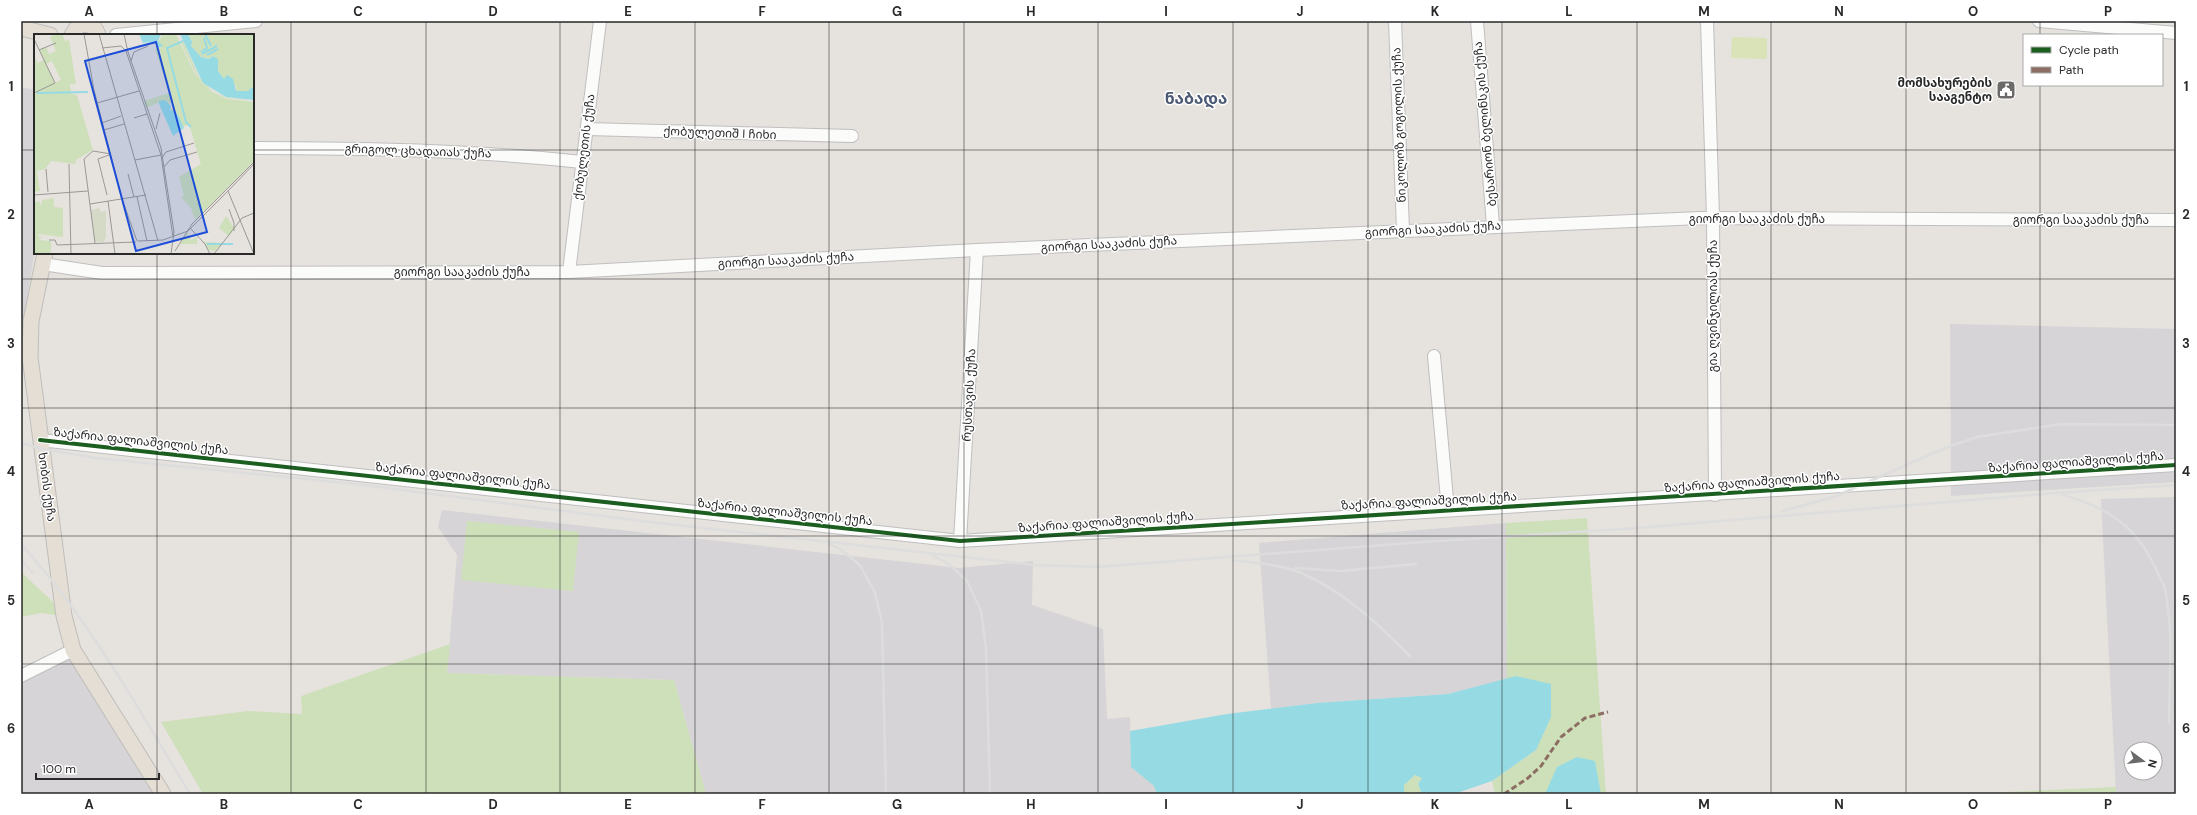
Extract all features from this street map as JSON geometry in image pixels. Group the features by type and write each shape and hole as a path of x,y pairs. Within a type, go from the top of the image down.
{"main road":[{"path":"21,28 48,34 73,32 82,25 96,28"},
{"name":"ხობის ქუჩა","path":"44,258 31,320 30,357 64,616 73,650 163,794"}],"street":[{"path":"126,34 256,21"},
{"name":"ქობულეთის ქუჩა","path":"569,272 600,21"},
{"name":"ნიკოლოზ გოგოლის ქუჩა","path":"1395,21 1403,230"},
{"name":"ბესარიონ ბელინსკის ქუჩა","path":"1477,21 1493,226"},
{"name":"გია ღვინჯილიას ქუჩა","path":"1707,21 1713,218 1715,495"},
{"path":"2039,21 2176,33"},
{"name":"ქობულეთიშ I ჩიხი","path":"587,129 852,136"},
{"name":"გრიგოლ ცხადაიას ქუჩა","path":"254,148 377,148 505,153 582,162"},
{"name":"გიორგი სააკაძის ქუჩა","path":"44,258 102,273 569,272 978,250 1493,226 1713,218 2176,220"},
{"name":"რუსთავის ქუჩა","path":"960,541 978,250"},
{"path":"1434,356 1448,510"},
{"name":"ზაქარია ფალიაშვილის ქუჩა","path":"40,440 960,541 2176,465"},
{"path":"21,676 73,650"}],"shaded area":[{"path":"21,87 34,90 34,254 21,337"},
{"path":"1950,324 2176,329 2176,482 1951,496"},
{"path":"21,337 23,355 21,356"},
{"path":"2176,497 2176,794 2116,794 2101,499"},
{"path":"442,510 959,568 1033,561 1032,605 1103,629 1107,719 1130,717 1131,767 1154,786 1157,794 706,794 674,680 447,673 457,555 438,527"},
{"path":"1506,523 1507,679 1448,694 1317,703 1271,709 1259,543"},
{"path":"73,650 163,794 21,794 21,676"}],"green space":[{"path":"1732,37 1767,38 1767,59 1731,58"},
{"path":"1587,518 1606,794 1495,794 1492,781 1536,750 1516,676 1507,679 1506,523"},
{"path":"467,521 579,532 573,591 461,580"},
{"path":"21,572 52,601 64,616 41,613 21,617"},
{"path":"450,644 447,673 674,680 706,794 203,794 161,722 248,711 302,714 301,696"},
{"path":"1415,775 1422,778 1418,784 1422,794 1404,794 1404,785"},
{"path":"2116,787 2116,794 1959,794"}],"water":[{"path":"1516,676 1551,684 1551,717 1536,750 1492,781 1454,794 1422,794 1418,784 1422,778 1415,775 1404,785 1404,794 1157,794 1154,786 1131,767 1130,731 1227,714 1317,703 1448,694"},
{"path":"1577,757 1595,761 1601,794 1545,794 1557,767"}],"railway":[{"path":"1782,511 1834,497 1945,448 1977,437 2061,424 2176,425"},
{"path":"21,443 42,449 96,458 356,484 641,521 1035,565 1096,567 1423,542 1637,528 2055,493 2176,485"},
{"path":"2063,495 2093,505 2106,512 2129,529 2147,552 2162,581 2168,605 2170,639 2169,723"},
{"path":"21,544 68,602 111,664 190,794"},
{"path":"829,544 840,549 860,565 875,593 882,623 886,794"},
{"path":"933,556 949,564 967,581 981,611 986,648 990,794"},
{"path":"21,560 33,573"},
{"path":"1232,560 1267,564 1285,568 1317,580 1360,609 1410,656"},
{"path":"1295,568 1341,571 1416,564"}],"marked path":[{"path":"1504,794 1528,778 1541,766 1561,737 1585,718 1608,712"}],"cycle path":[{"path":"40,440 960,541 2176,465"}],"place":[{"name":"მომსახურების სააგენტო","path":"2006,90"}],"district":[{"name":"ნაბადა","path":"1196,98"}]}
